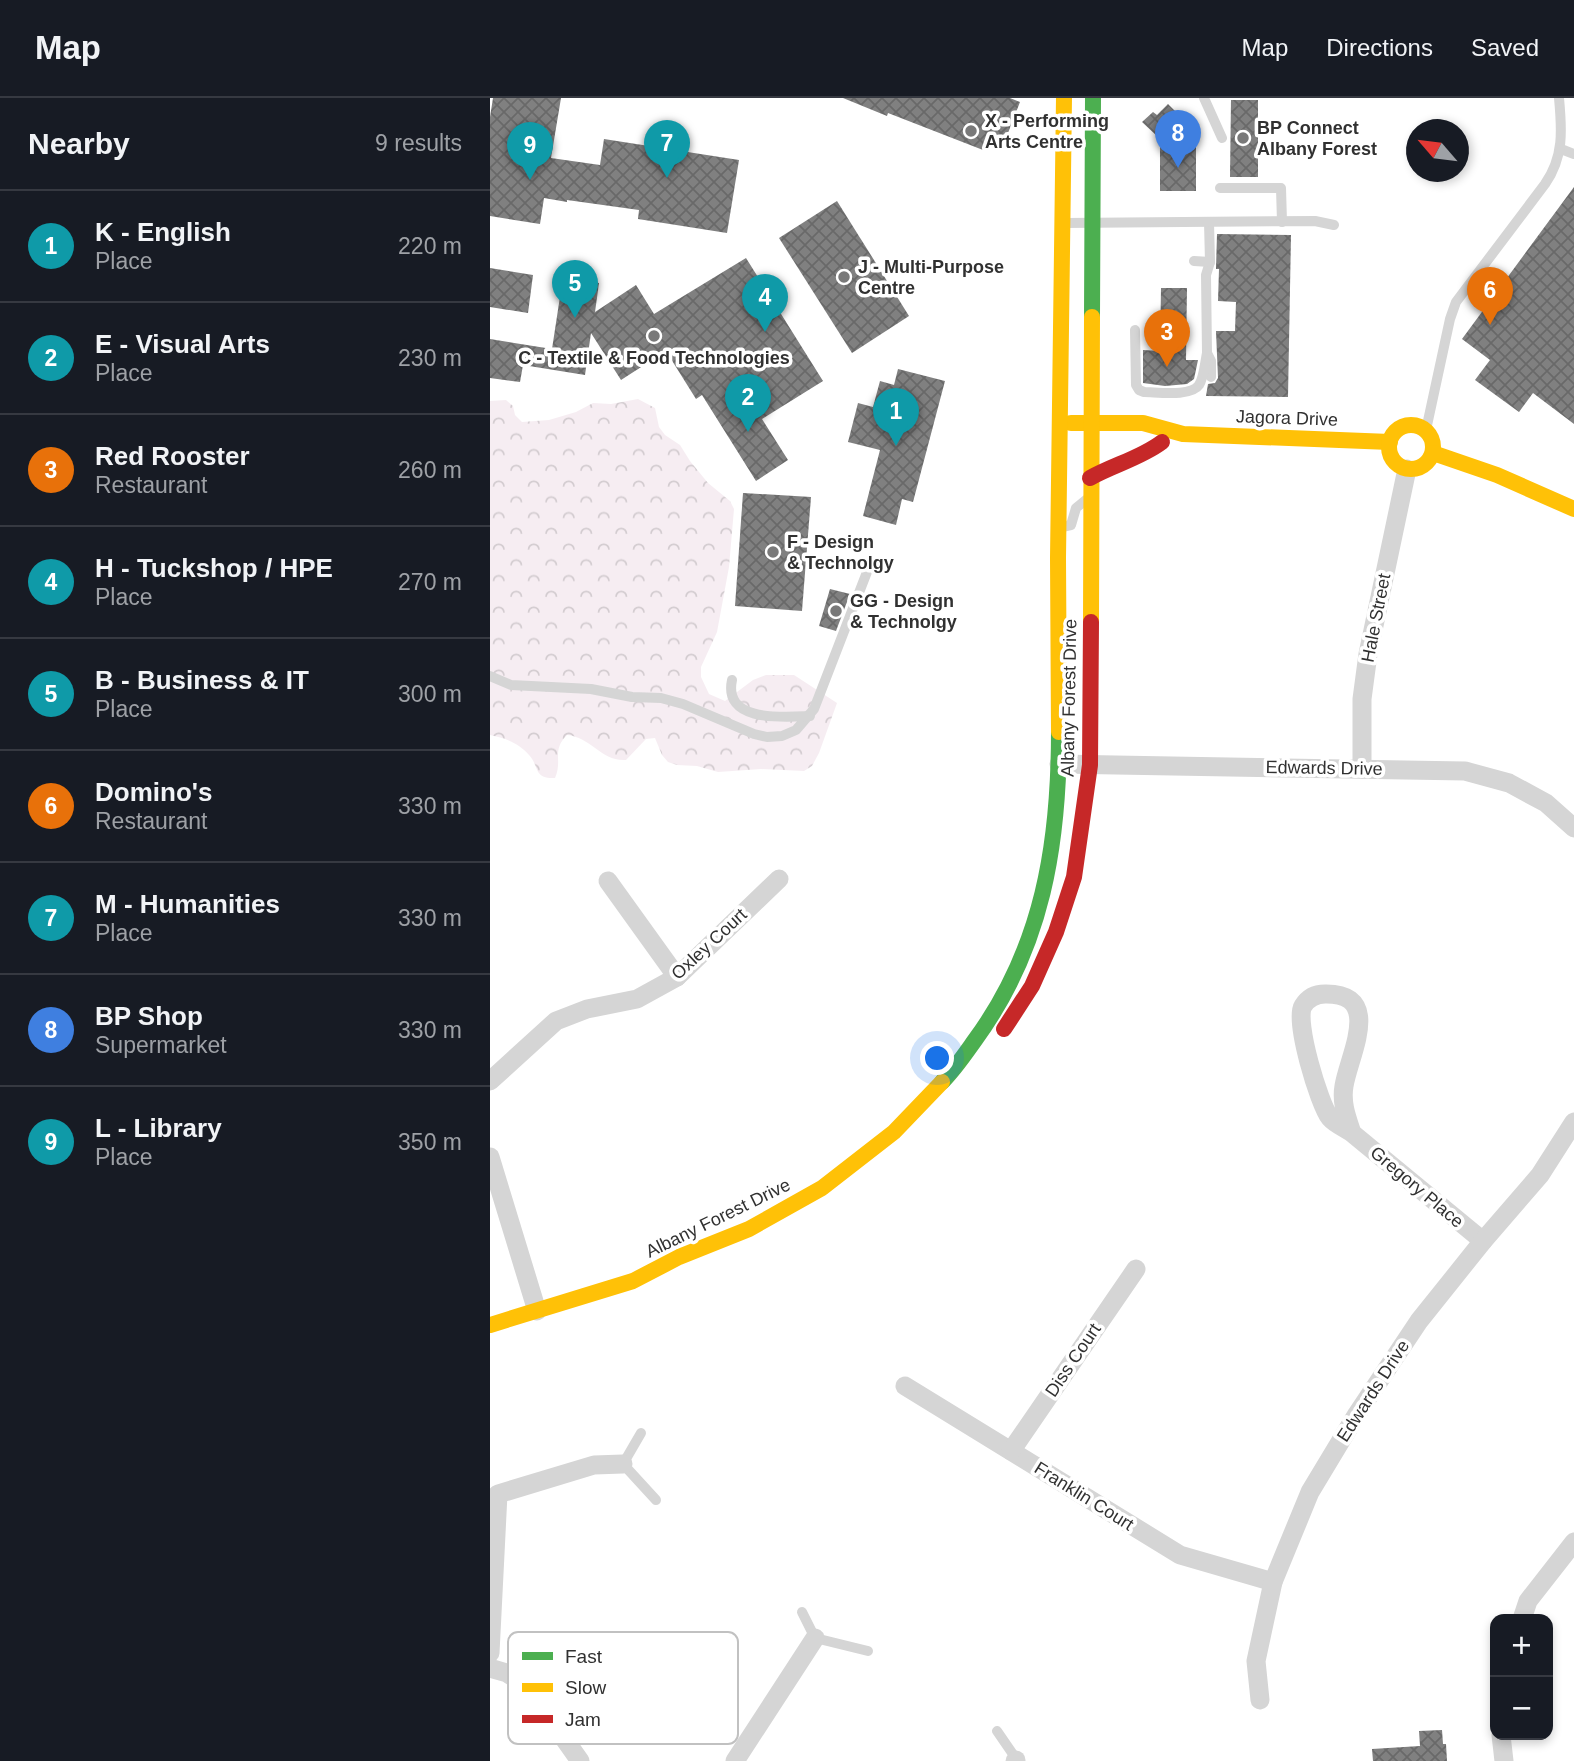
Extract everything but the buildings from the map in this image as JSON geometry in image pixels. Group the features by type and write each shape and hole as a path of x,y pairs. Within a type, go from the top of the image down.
{"street":[{"name":"Albany Forest Drive","path":"490,1325 633,1281 679,1257 749,1228 822,1188 894,1132 952,1072 998,1006 1023,958 1042,903 1053,846 1059,764 1064,98"},
{"name":"Albany Forest Drive","path":"994,1044 1032,986 1056,932 1074,877 1090,765 1093,98"},
{"name":"Jagora Drive","path":"1061,423 1170,427 1183,434 1390,442"},
{"path":"1402,426 1419,426 1432,438 1433,453 1420,468 1407,469 1392,460 1390,442 1402,426"},
{"name":"Jagora Drive","path":"1135,441 1167,442 1183,434"},
{"path":"1061,442 1113,441"},
{"path":"1090,478 1113,465 1149,452 1161,442"},
{"path":"1433,453 1497,475 1574,509"},
{"name":"Hale Street","path":"1362,769 1362,699 1368,654 1407,469"},
{"name":"Edwards Drive","path":"1059,764 1465,771 1509,783 1546,803 1574,828"},
{"name":"Oxley Court","path":"490,1082 556,1021 587,1009 637,999 677,977 779,878"},
{"path":"608,881 677,977"},
{"name":"Gregory Place","path":"1352,1133 1344,1109 1343,1088 1358,1035 1359,1013 1353,1001 1344,996 1324,994 1311,997 1301,1008 1300,1023 1321,1102 1331,1119 1352,1133 1483,1241"},
{"name":"Edwards Drive","path":"1260,1700 1256,1661 1273,1582 1310,1492 1357,1414 1419,1321 1540,1175 1574,1122"},
{"path":"891,1155 909,1139"},
{"path":"490,1157 537,1311"},
{"path":"823,1206 844,1192"},
{"path":"738,1251 792,1224"},
{"name":"Diss Court","path":"1011,1451 1136,1269"},
{"name":"Albany Forest Drive","path":"633,1281 682,1275"},
{"name":"Franklin Court","path":"905,1386 1180,1555 1273,1582"},
{"path":"490,1653 498,1494 594,1465 623,1464"},
{"path":"1524,1614 1528,1601 1574,1542"},
{"path":"735,1761 815,1638"},
{"path":"490,1668 508,1674"},
{"path":"1502,1740 1504,1761"},
{"path":"568,1744 580,1761"}],"lane":[{"path":"1204,98 1222,138"},
{"path":"1426,430 1456,302 1552,175 1561,149 1559,98"},
{"path":"1561,149 1574,154"},
{"path":"1220,188 1281,188 1282,222"},
{"path":"1063,223 1315,221 1334,225"},
{"path":"1135,330 1136,385 1139,390 1188,392 1200,384 1207,353 1206,275 1210,262 1209,222"},
{"path":"1194,261 1210,262"},
{"path":"1207,353 1211,361 1211,377"},
{"path":"1059,527 1071,525 1076,508 1090,497"},
{"path":"490,676 511,685 591,689 632,697 661,698 754,734 782,736 789,734 810,716 867,572"},
{"path":"732,680 731,694 736,703 748,712 770,718 810,716"},
{"path":"641,1433 623,1464 656,1500"},
{"path":"802,1612 815,1638 867,1651"},
{"path":"998,1731 1017,1761"}],"green space":[{"path":"638,399 655,408 659,427 665,435 680,445 708,483 730,501 734,509 729,567 717,632 701,667 701,677 709,694 725,701 753,680 766,675 794,675 837,703 819,753 812,766 804,771 761,769 718,772 697,766 677,765 668,762 662,755 655,738 646,739 626,760 618,760 583,740 567,735 558,751 555,778 548,778 540,774 521,747 490,735 490,401 506,400 513,406 515,415 522,422 549,420 576,412 593,403 611,404"}],"traffic: fast":[{"path":"1092,317 1093,98"},
{"path":"942,1082 964,1056 998,1005 1017,968 1031,931 1050,854 1059,732"}],"traffic: slow":[{"path":"1059,732 1058,558 1064,98"},
{"path":"1091,622 1092,317"},
{"path":"1071,423 1143,423 1183,434 1390,442"},
{"path":"1411,425 1420,426 1427,431 1432,438 1433,447 1432,456 1427,463 1420,468 1411,469 1402,468 1395,463 1390,456 1389,447 1390,438 1395,431 1402,426 1411,425"},
{"path":"1433,453 1497,475 1574,509"},
{"path":"490,1325 633,1281 679,1257 749,1229 822,1188 894,1132 942,1082"}],"traffic: jam":[{"path":"1090,478 1145,453 1162,442"},
{"path":"1004,1029 1032,986 1056,932 1074,877 1090,765 1091,622"}],"place":[{"name":"X - Performing Arts Centre","path":"971,131"},
{"name":"BP Connect Albany Forest","path":"1243,138"},
{"name":"BP Shop","path":"1178,168"},
{"name":"M - Humanities","path":"667,178"},
{"name":"L - Library","path":"530,180"},
{"name":"J - Multi-Purpose Centre","path":"844,277"},
{"name":"B - Business & IT","path":"575,318"},
{"name":"Domino's","path":"1490,325"},
{"name":"H - Tuckshop / HPE","path":"765,332"},
{"name":"C - Textile & Food Technologies","path":"654,336"},
{"name":"Red Rooster","path":"1167,367"},
{"name":"E - Visual Arts","path":"748,432"},
{"name":"K - English","path":"896,446"},
{"name":"F - Design & Technolgy","path":"773,552"},
{"name":"GG - Design & Technolgy","path":"836,611"}]}
